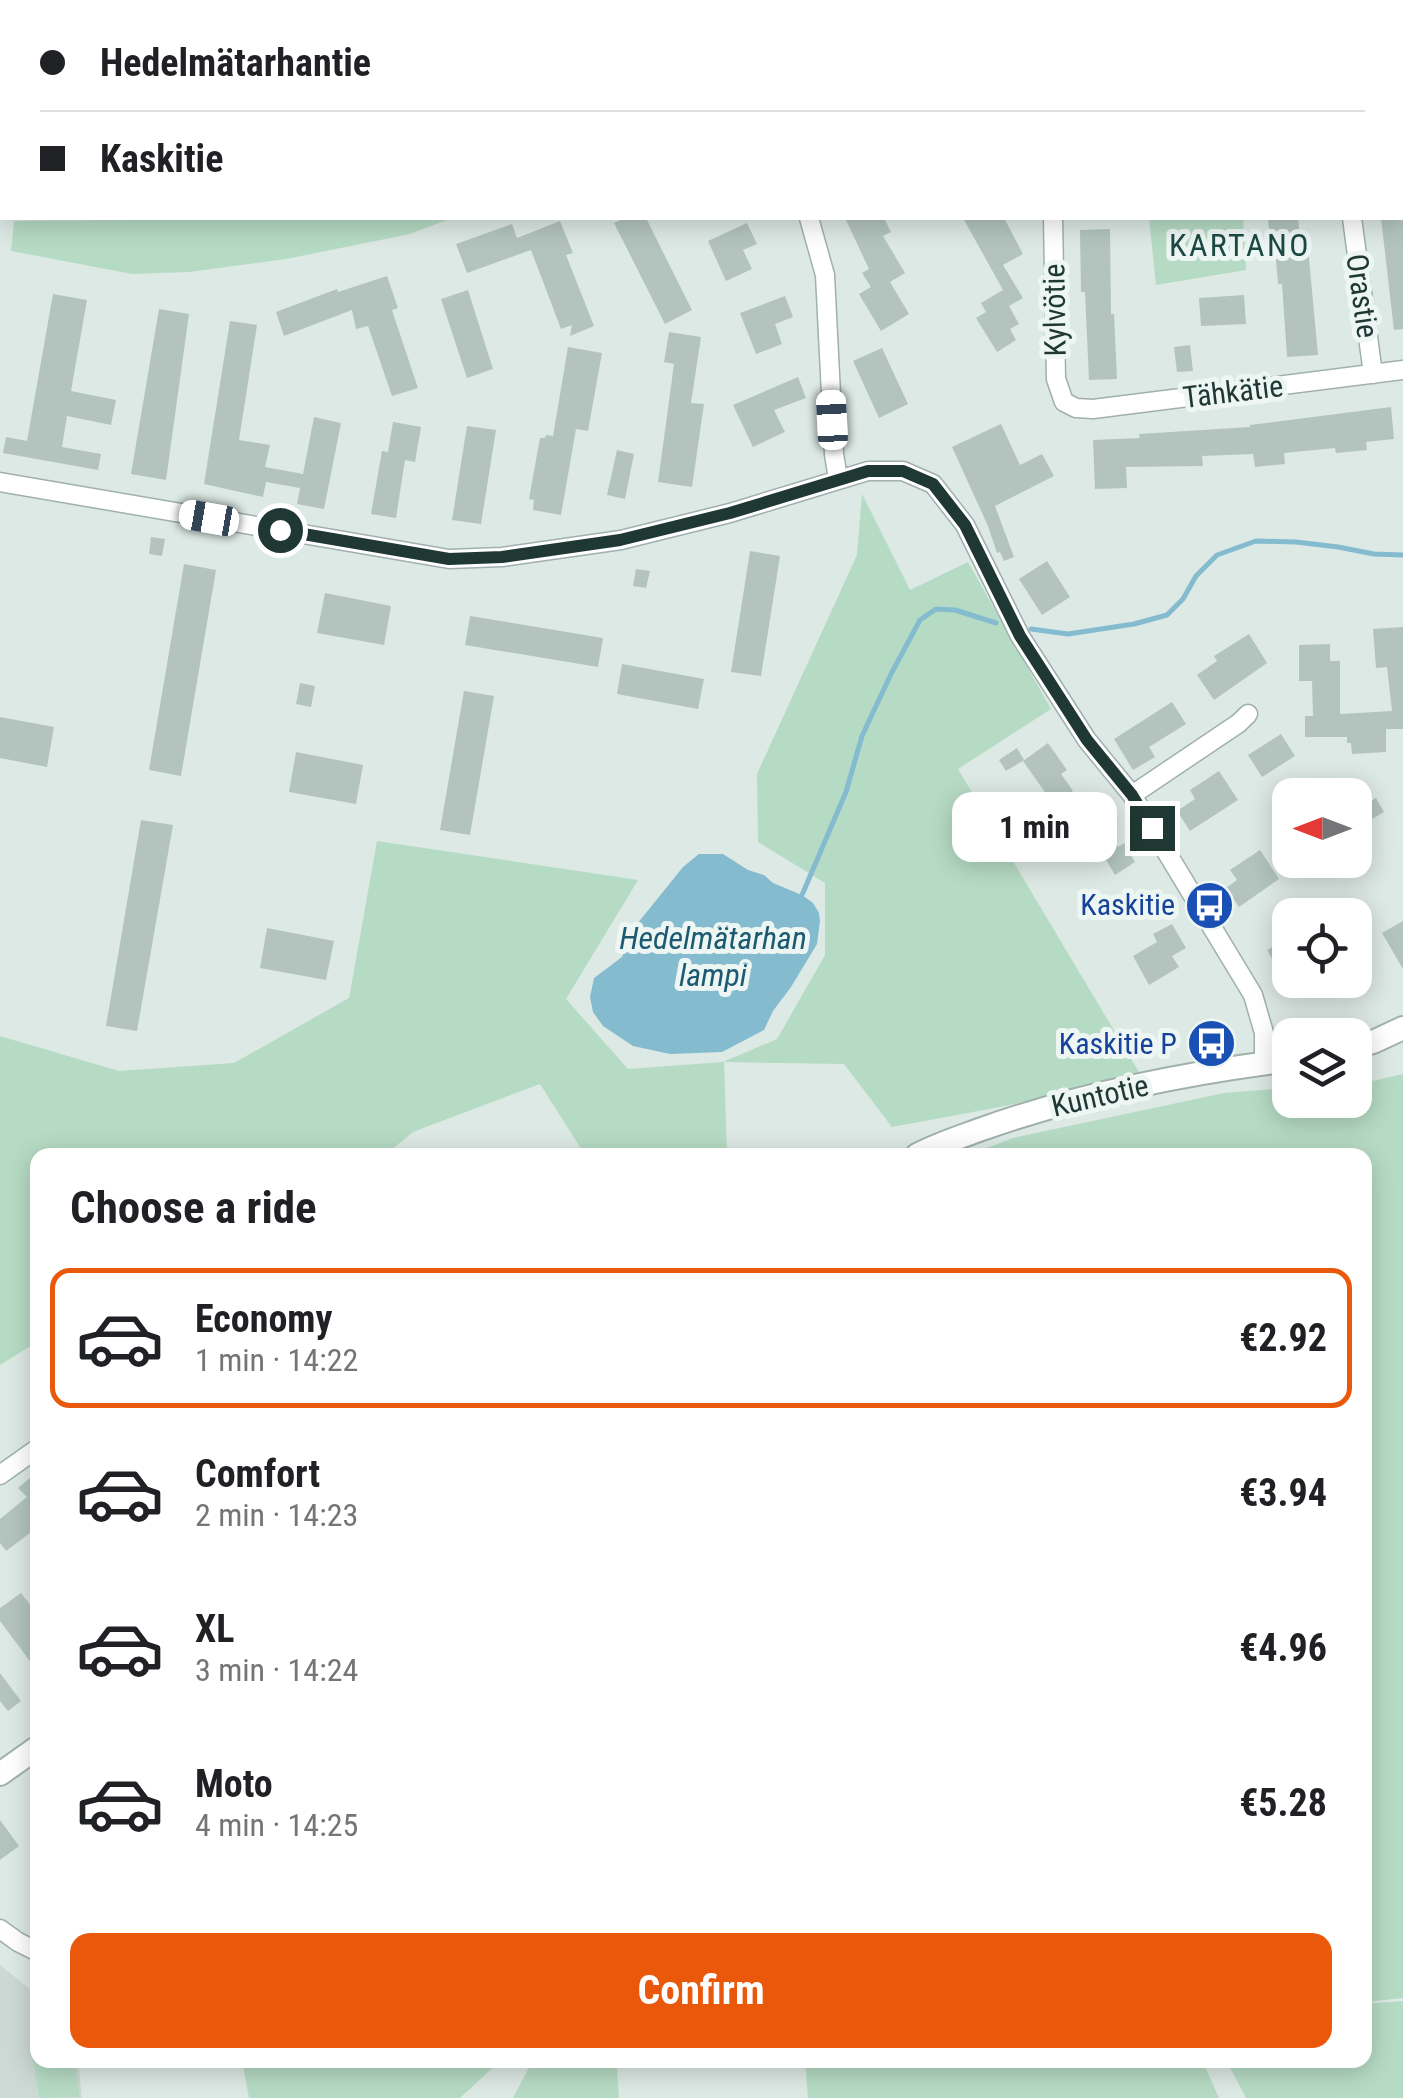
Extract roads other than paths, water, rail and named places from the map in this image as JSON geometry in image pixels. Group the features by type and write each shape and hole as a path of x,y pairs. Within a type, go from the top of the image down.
{"street":[{"path":"810,220 824,275 838,479"},
{"name":"Kylvötie","path":"1052,220 1056,379 1064,402"},
{"name":"Orastie","path":"1352,220 1373,374"},
{"name":"Tähkätie","path":"1064,402 1094,410 1403,370"},
{"path":"0,482 449,559 502,557 620,540 730,513 868,471 903,471 933,484 965,525 1020,636 1087,740 1132,795 1252,995 1264,1033 1264,1063"},
{"path":"1132,795 1239,724 1248,714"},
{"path":"1372,1042 1403,1028"},
{"name":"Kuntotie","path":"930,1148 1024,1114 1118,1090 1272,1062"},
{"path":"0,1475 30,1454"},
{"path":"0,1774 30,1753"},
{"path":"0,1929 30,1948"}],"water":[{"name":"Hedelmätarhan lampi","path":"699,854 723,854 813,903 820,921 817,944 764,1030 722,1052 670,1054 633,1046 603,1026 593,1012 590,997 594,978 622,957 637,924 683,867"}],"waterway":[{"path":"1031,629 1068,634 1167,615 1217,555 1256,541 1403,555"},
{"path":"802,895 846,792 862,736 920,620 936,609 955,610 996,623"}],"place":[{"name":"Kaskitie","path":"1210,905"},
{"name":"Kaskitie P","path":"1212,1044"}],"district":[{"name":"KARTANO","path":"1240,245"}]}
